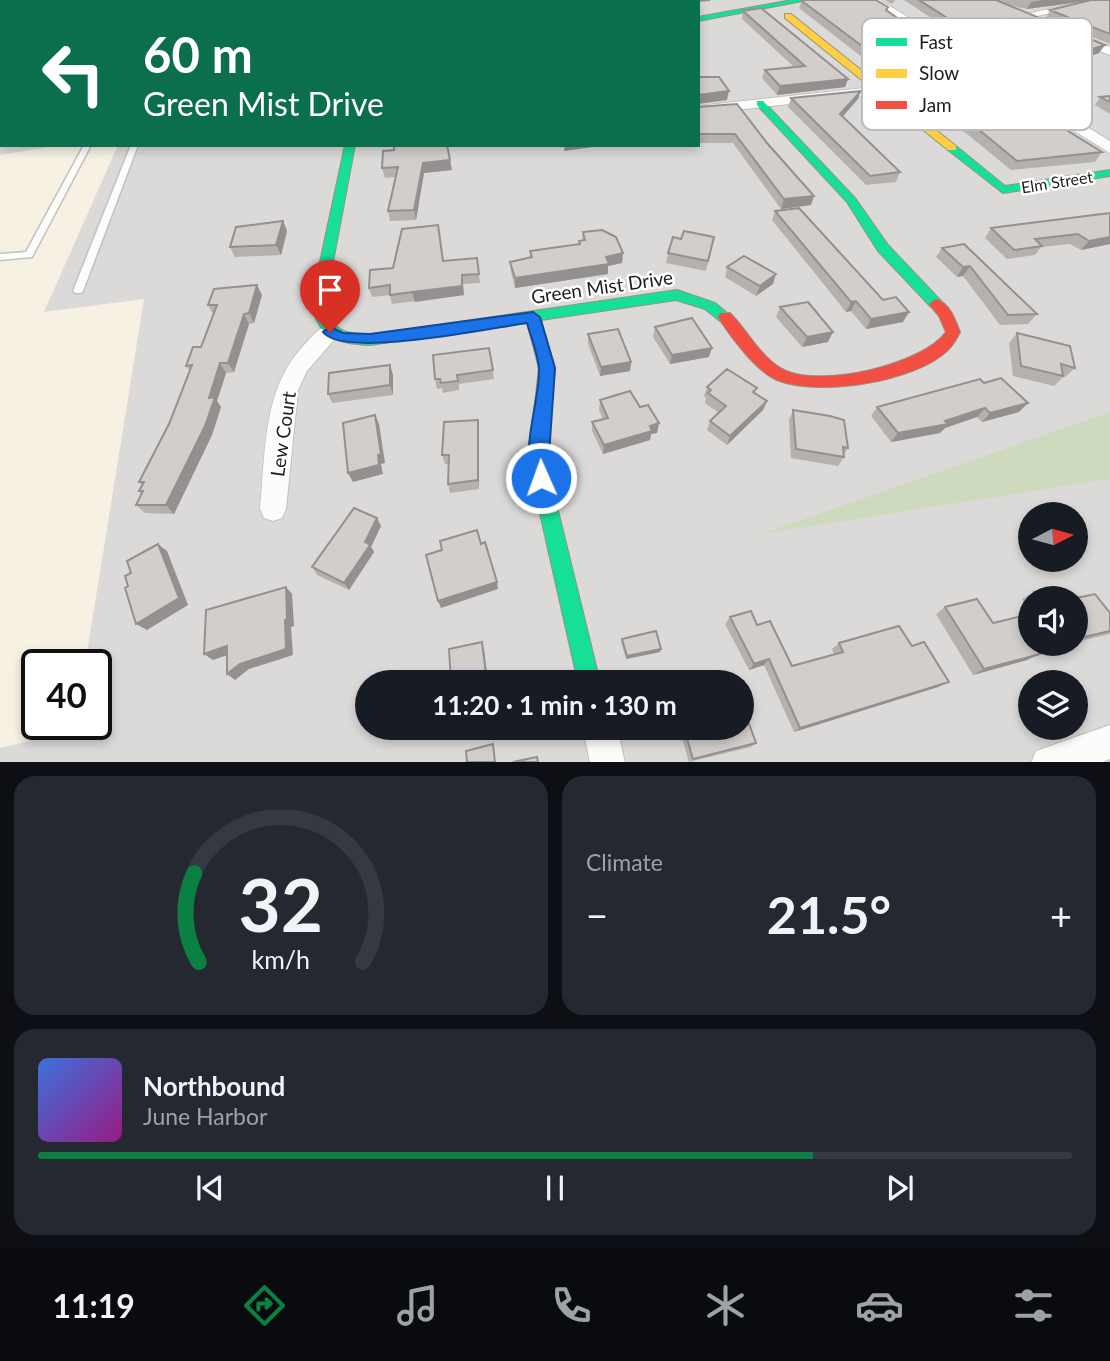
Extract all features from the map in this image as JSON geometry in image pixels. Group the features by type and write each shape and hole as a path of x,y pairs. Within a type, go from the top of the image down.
{"street":[{"path":"700,19 804,0"},
{"path":"1024,16 1103,0"},
{"path":"876,2 901,18"},
{"path":"1012,10 1029,18"},
{"path":"788,16 862,76"},
{"path":"1092,44 1110,51"},
{"path":"700,110 862,91"},
{"name":"Green Mist Drive","path":"330,332 340,338 370,340 677,295 718,309 758,357 780,376 815,384 832,384 926,357 950,342 951,323 945,314 883,248 851,200 760,103"},
{"name":"Elm Street","path":"929,130 1003,190 1110,173"},
{"path":"1081,130 1110,148"},
{"path":"330,332 317,314 318,304 355,147"},
{"path":"533,317 547,368 538,457 541,478 586,670"},
{"name":"Lew Court","path":"273,509 284,401 290,380 298,366 330,332"},
{"path":"603,740 608,762"},
{"path":"1048,762 1110,742"}],"lane":[{"path":"0,257 29,255 87,147"},
{"path":"78,291 134,147"}],"shaded area":[{"path":"700,0 1110,0 1110,762 0,762 0,147 700,147"},
{"path":"50,147 117,147 44,312 144,299 88,649 21,649 21,740 33,740 0,748 0,155"}],"green space":[{"path":"1110,412 1110,479 761,534"}],"building":[{"path":"876,0 888,7 886,10 897,18 862,18 862,46 802,1"},
{"path":"919,0 996,0 1040,18 1002,18 947,18"},
{"path":"1091,0 1110,0 1110,34 1092,27 1092,18 1070,18 1050,10"},
{"path":"761,8 848,79 780,86 765,70 805,66 743,11"},
{"path":"1092,40 1105,45 1092,49"},
{"path":"700,77 719,77 729,91 700,95"},
{"path":"861,91 840,114 900,172 870,176 791,98"},
{"path":"737,104 814,196 784,199 735,134 700,134 700,107"},
{"path":"979,130 1066,130 1102,152 1017,161"},
{"path":"394,147 447,147 450,160 423,163 414,210 388,211 398,167 382,168 383,151 394,150"},
{"path":"799,208 883,300 896,297 909,312 871,319 856,301 851,302 775,211"},
{"path":"1110,213 1110,237 1089,241 1078,234 1035,239 1042,246 1014,250 991,228"},
{"path":"283,221 276,245 230,247 236,227"},
{"path":"438,225 443,261 477,258 479,274 462,275 462,286 390,295 390,285 369,288 370,270 393,268 402,229"},
{"path":"602,230 616,237 623,253 606,257 609,264 515,278 510,262 532,257 530,251 580,244 579,241 585,240 583,232"},
{"path":"684,231 714,237 708,261 668,253 673,237 681,239"},
{"path":"964,244 1037,314 1008,315 970,266 963,267 942,248"},
{"path":"744,256 776,274 760,286 727,267"},
{"path":"257,285 249,313 244,314 228,363 220,363 209,398 215,397 205,426 166,505 136,505 143,491 139,491 144,482 139,482 169,424 192,365 186,366 193,347 201,347 217,305 208,305 214,289"},
{"path":"808,302 833,332 807,337 780,307"},
{"path":"692,318 712,348 672,355 655,327"},
{"path":"618,329 631,362 601,367 588,334"},
{"path":"1017,333 1070,346 1075,368 1061,364 1063,376 1021,366"},
{"path":"489,348 493,370 457,375 458,381 441,383 440,379 435,379 433,355"},
{"path":"390,365 390,385 328,394 329,373"},
{"path":"727,369 757,388 753,392 767,401 730,436 710,421 726,406 708,393 711,390 707,387"},
{"path":"1001,378 1028,403 990,413 985,408 945,421 948,424 898,433 877,407 980,379 984,383"},
{"path":"630,391 640,407 648,405 659,423 650,426 652,431 604,445 592,422 608,418 600,400"},
{"path":"793,410 844,420 848,448 843,447 844,457 796,449"},
{"path":"375,415 381,454 378,455 379,465 348,473 343,423"},
{"path":"478,420 478,480 448,484 449,455 442,455 444,422"},
{"path":"354,508 377,518 365,542 370,545 344,583 312,567"},
{"path":"477,530 481,544 485,542 497,582 438,601 426,555 442,550 440,541"},
{"path":"158,544 179,598 136,624 125,588 128,586 125,576 131,573 127,561"},
{"path":"286,587 286,649 240,664 227,674 227,646 204,654 206,610"},
{"path":"1095,594 1110,613 1110,631 1088,636 1088,595"},
{"path":"977,599 993,623 1018,617 1018,656 1033,656 984,669 945,607"},
{"path":"751,611 757,625 770,621 792,666 843,652 839,643 899,626 912,646 924,642 949,682 800,728 769,659 754,664 730,617"},
{"path":"656,631 661,649 627,656 622,639"},
{"path":"482,642 486,670 450,670 449,649"},
{"path":"754,737 756,743 693,759 687,740 754,740"},
{"path":"493,744 495,762 467,762 466,751"},
{"path":"537,757 538,762 513,762"}],"traffic: fast":[{"path":"700,19 804,0"},
{"path":"760,103 851,200 883,248 936,304"},
{"path":"350,147 318,304 325,323 335,334 370,340 677,295 710,306 725,317"},
{"path":"952,148 1003,190 1110,173"},
{"path":"533,317 547,368 538,457 541,478 586,670"}],"traffic: slow":[{"path":"788,16 862,76"},
{"path":"930,130 952,148"}],"traffic: jam":[{"path":"725,317 772,370 798,380 821,381 847,379 903,367 944,345 953,332 945,314 936,304"}],"route":[{"path":"330,332 340,338 370,340 533,317 547,368 538,457 541,478"}]}
